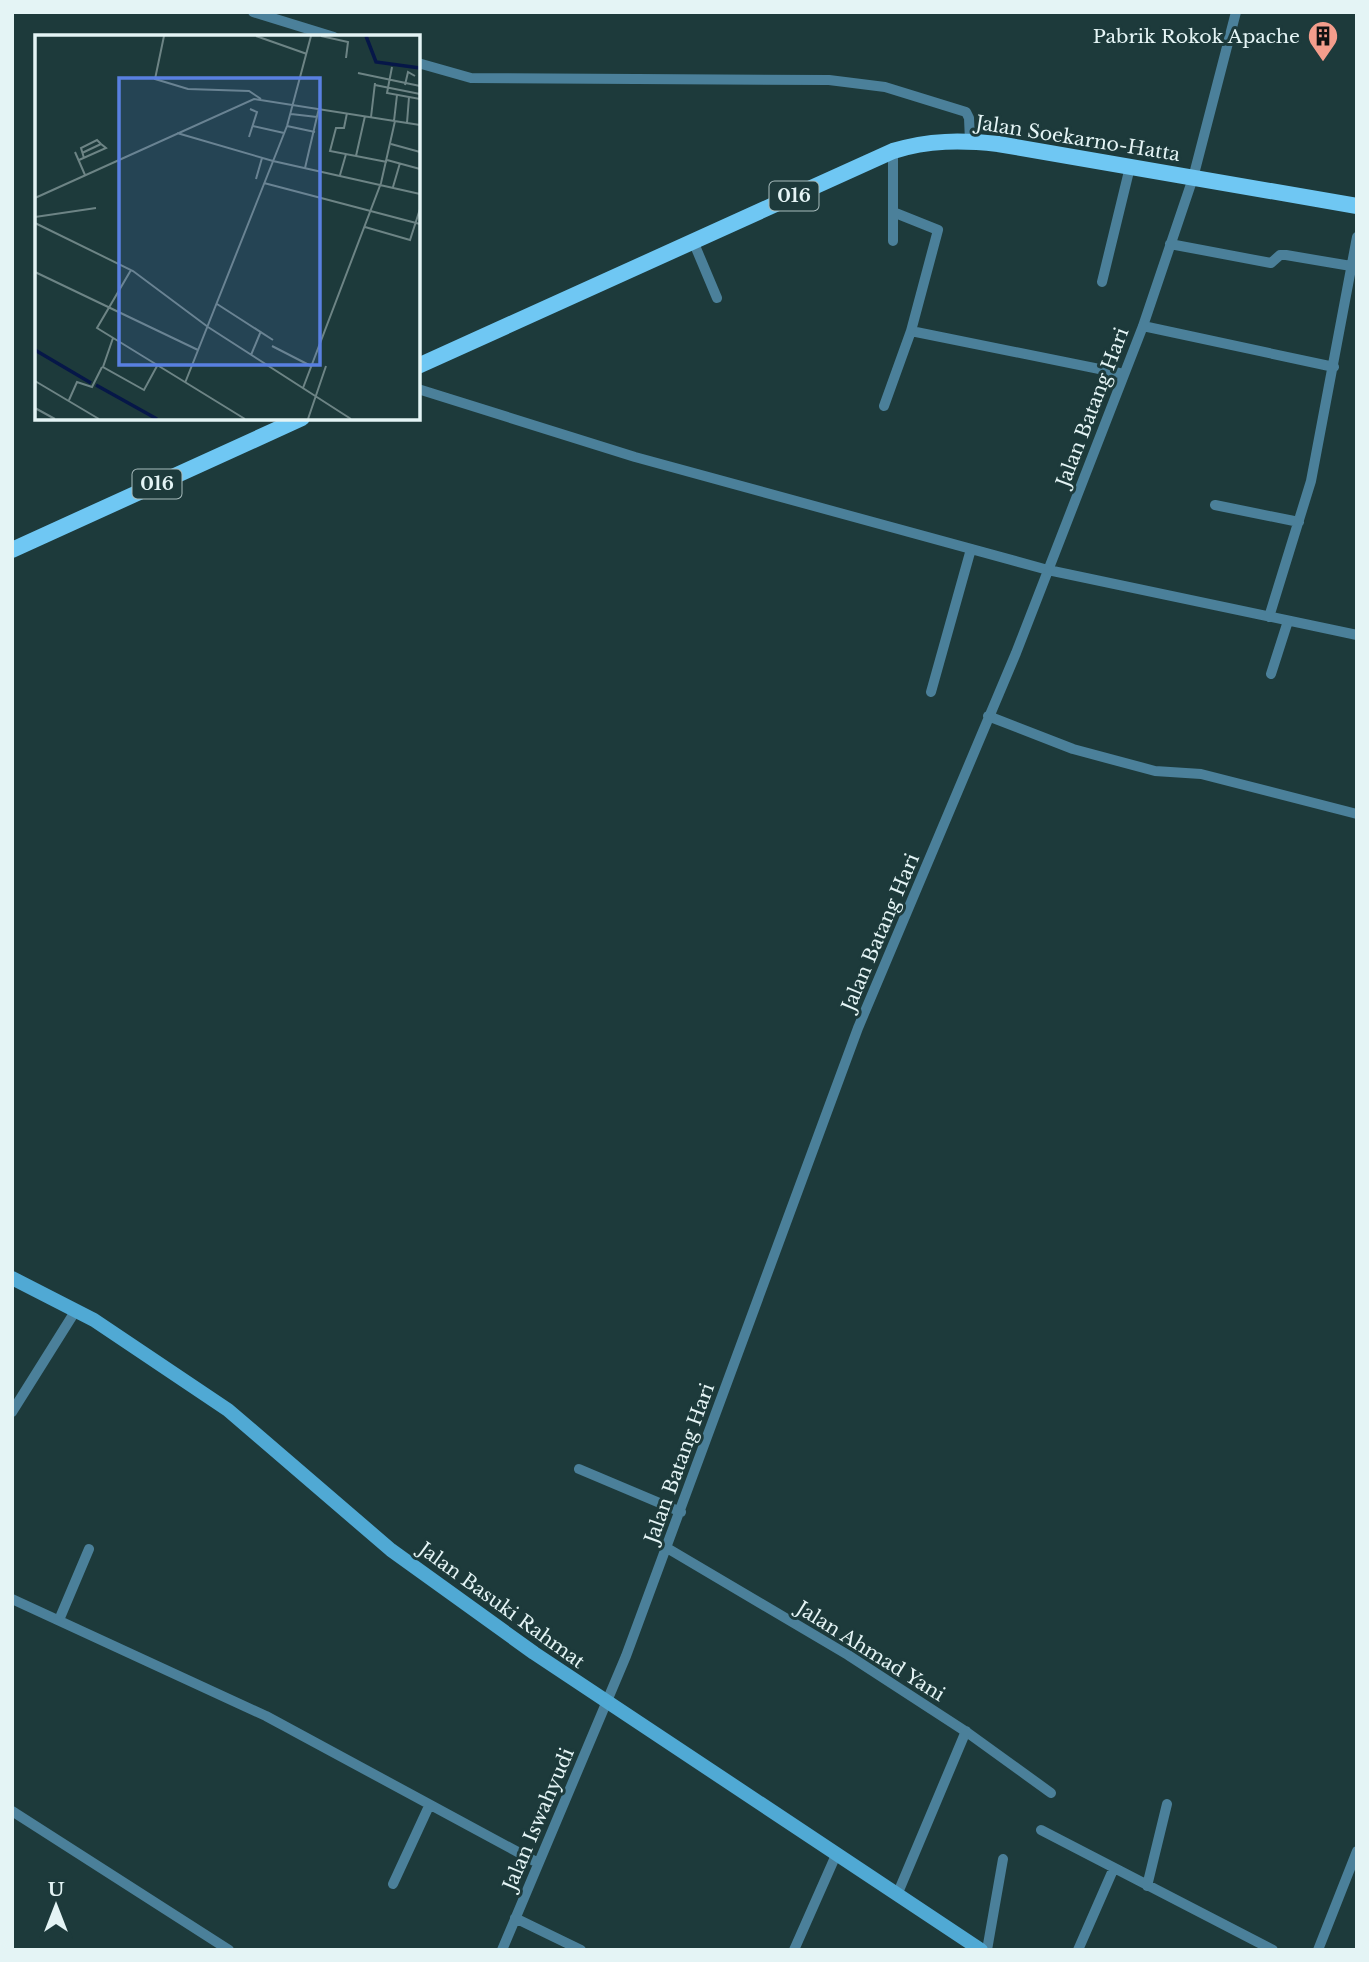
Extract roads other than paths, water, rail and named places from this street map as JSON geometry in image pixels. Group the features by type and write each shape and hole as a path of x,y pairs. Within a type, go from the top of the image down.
{"main road":[{"name":"Jalan Soekarno-Hatta","path":"420,365 893,151 919,143 971,141 1357,206"},
{"name":"016","path":"12,550 298,420"},
{"name":"Jalan Basuki Rahmat","path":"12,1278 76,1310 228,1410 391,1550 606,1703 981,1950"}],"street":[{"path":"253,12 328,35"},
{"name":"Jalan Batang Hari","path":"606,1703 681,1512 858,1028 1048,570 1143,326 1193,178 1236,12"},
{"path":"420,64 471,78 830,80 885,87 965,113 969,118 971,141"},
{"path":"893,151 893,241"},
{"path":"1102,282 1130,167"},
{"path":"884,406 911,331 938,230 934,226 893,212"},
{"path":"1269,617 1311,481 1357,237"},
{"path":"693,241 717,298"},
{"path":"1170,244 1270,263 1276,262 1280,255 1286,255 1351,266"},
{"path":"1143,326 1334,367"},
{"path":"911,331 1124,374"},
{"path":"420,390 635,457 1048,570 1357,635"},
{"path":"1215,505 1298,522"},
{"path":"931,692 971,549"},
{"path":"1271,674 1288,621"},
{"path":"988,716 1073,749 1143,768 1201,774 1357,814"},
{"path":"12,1412 76,1310"},
{"path":"579,1469 681,1512"},
{"name":"Jalan Ahmad Yani","path":"667,1548 848,1655 966,1731 1051,1793"},
{"path":"59,1620 89,1549"},
{"path":"12,1599 266,1716 538,1863"},
{"name":"Jalan Iswahyudi","path":"502,1950 606,1703"},
{"path":"898,1895 966,1731"},
{"path":"1147,1886 1167,1804"},
{"path":"393,1884 429,1806"},
{"path":"12,1811 229,1950"},
{"path":"1041,1830 1113,1870 1273,1950"},
{"path":"1318,1950 1357,1851"},
{"path":"794,1950 835,1855"},
{"path":"987,1950 1003,1859"},
{"path":"1078,1950 1113,1870"},
{"path":"515,1918 581,1950"}],"place":[{"name":"Pabrik Rokok Apache","path":"1323,63"}]}
